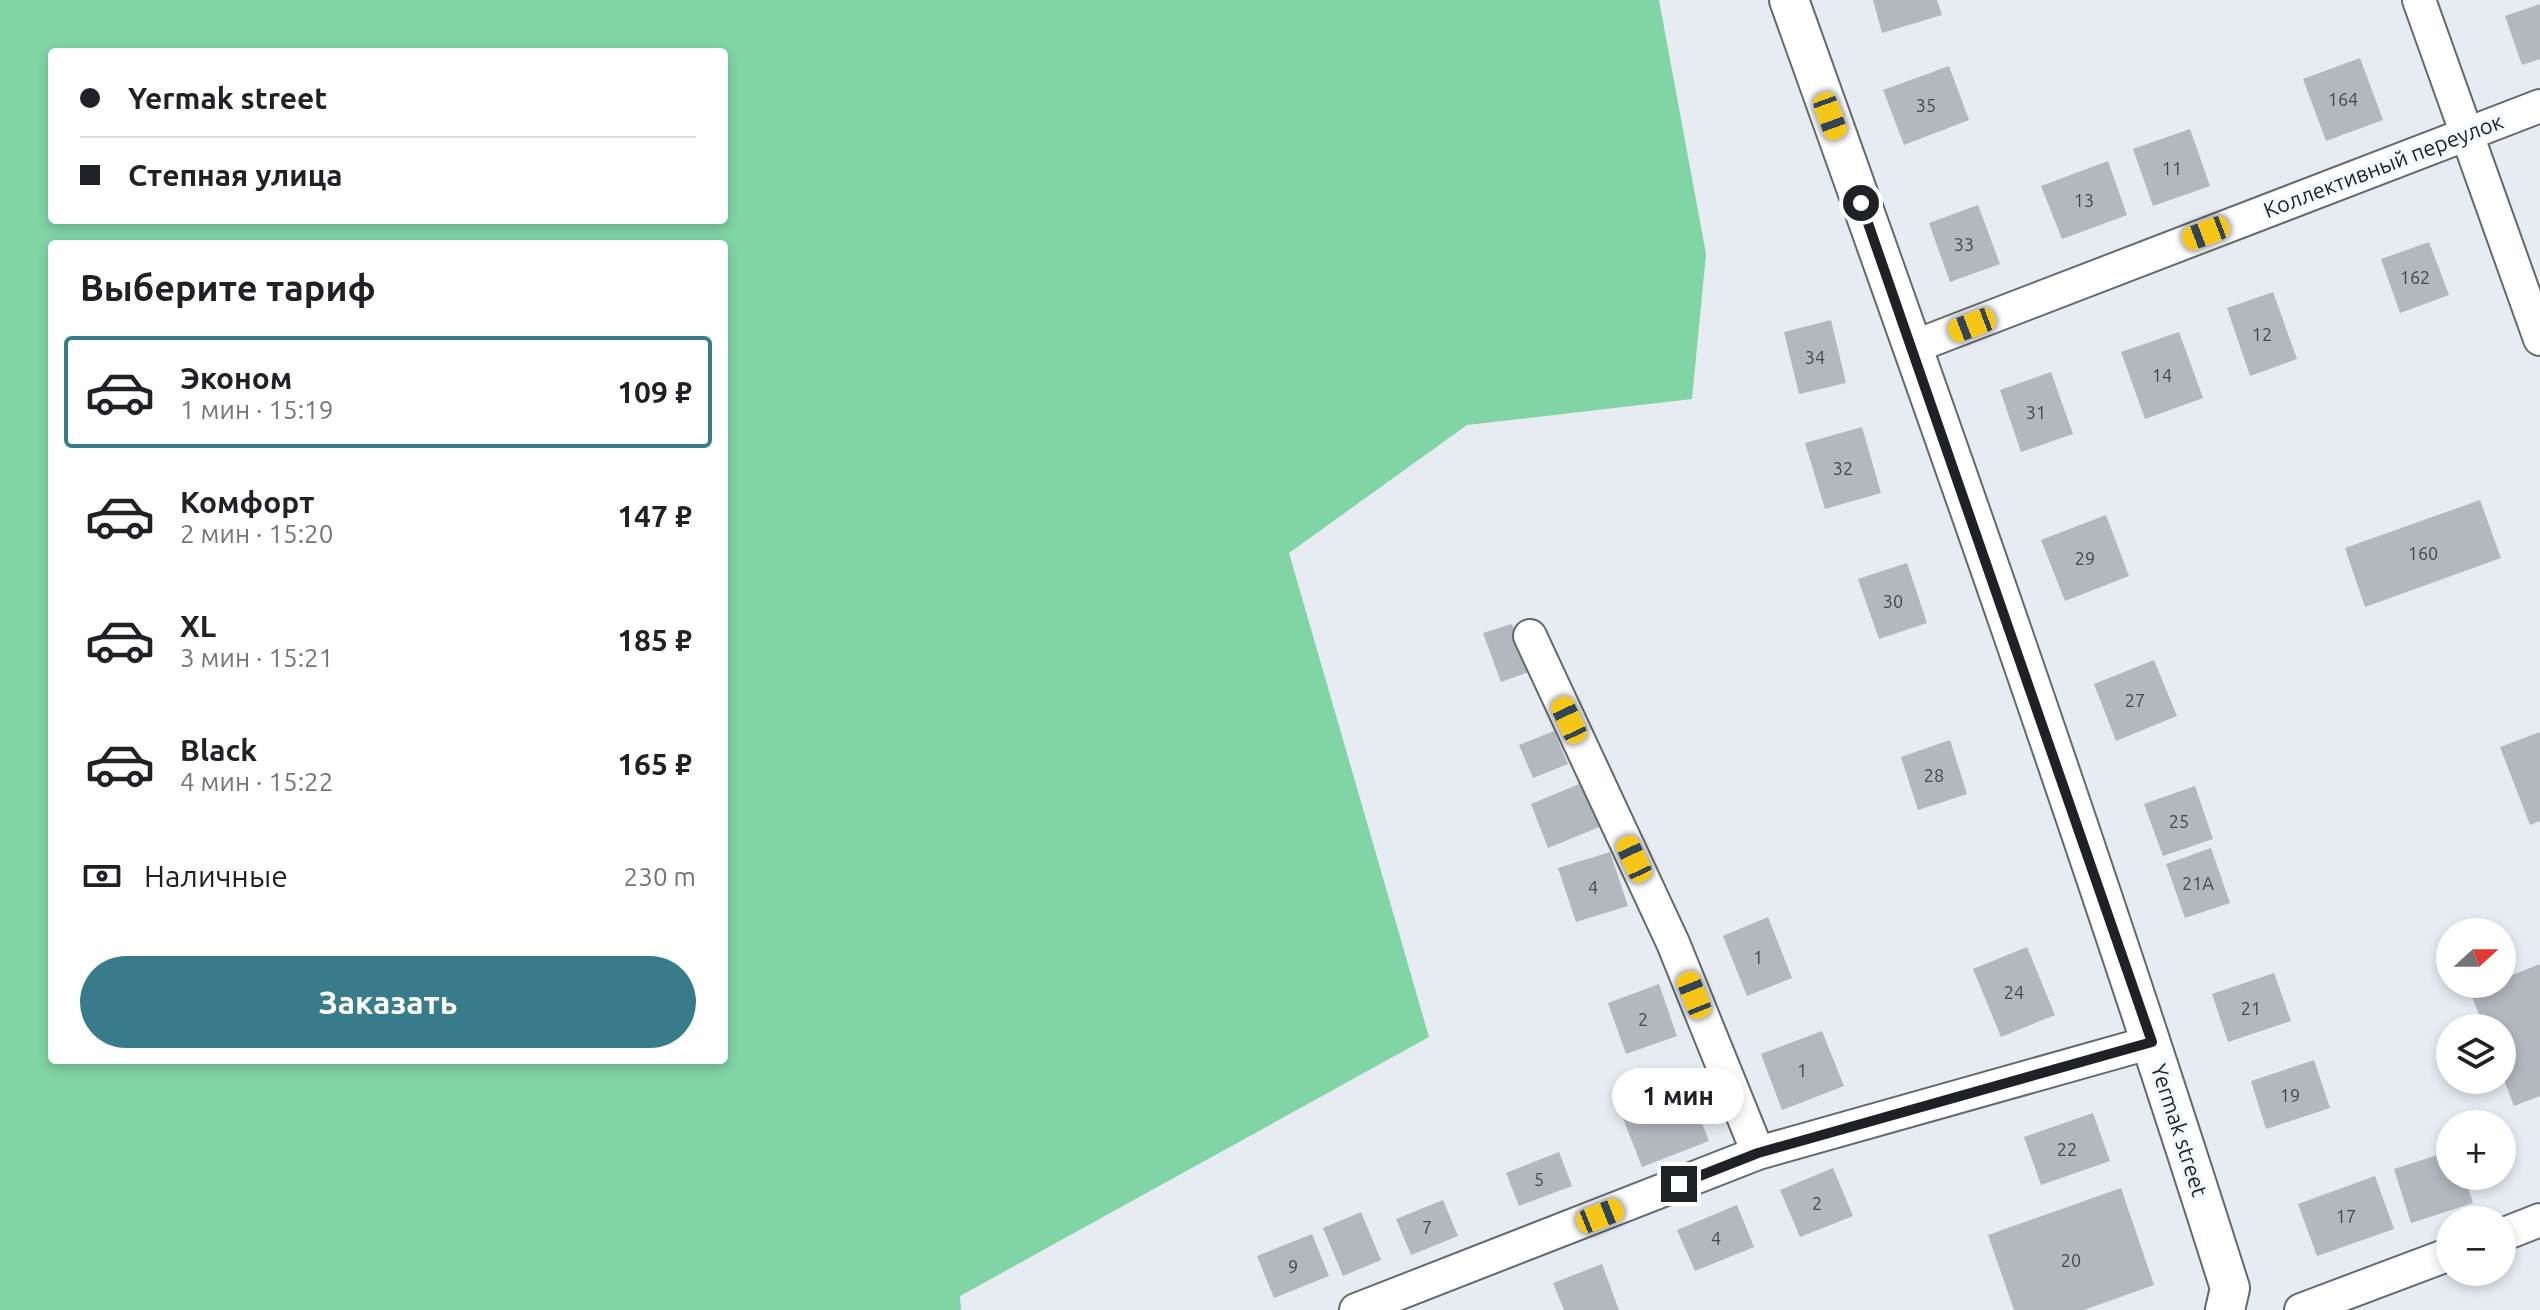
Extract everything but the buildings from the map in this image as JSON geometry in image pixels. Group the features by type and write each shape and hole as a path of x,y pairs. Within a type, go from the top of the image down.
{"street":[{"name":"Yermak street","path":"1789,0 1913,347 2152,1042 2230,1288 2225,1310"},
{"path":"2419,0 2469,131 2540,339"},
{"name":"Коллективный переулок","path":"1913,347 2540,106"},
{"path":"1530,636 1673,943 1758,1153"},
{"path":"1356,1310 1758,1153 2152,1042"},
{"path":"2516,1229 2540,1220"},
{"path":"2301,1310 2436,1259"}],"green space":[{"path":"0,0 1659,0 1706,254 1692,399 1467,425 1289,553 1429,1037 960,1296 961,1310 0,1310"}],"route":[{"path":"1679,1184 1758,1153 2152,1042 1861,203"}]}
